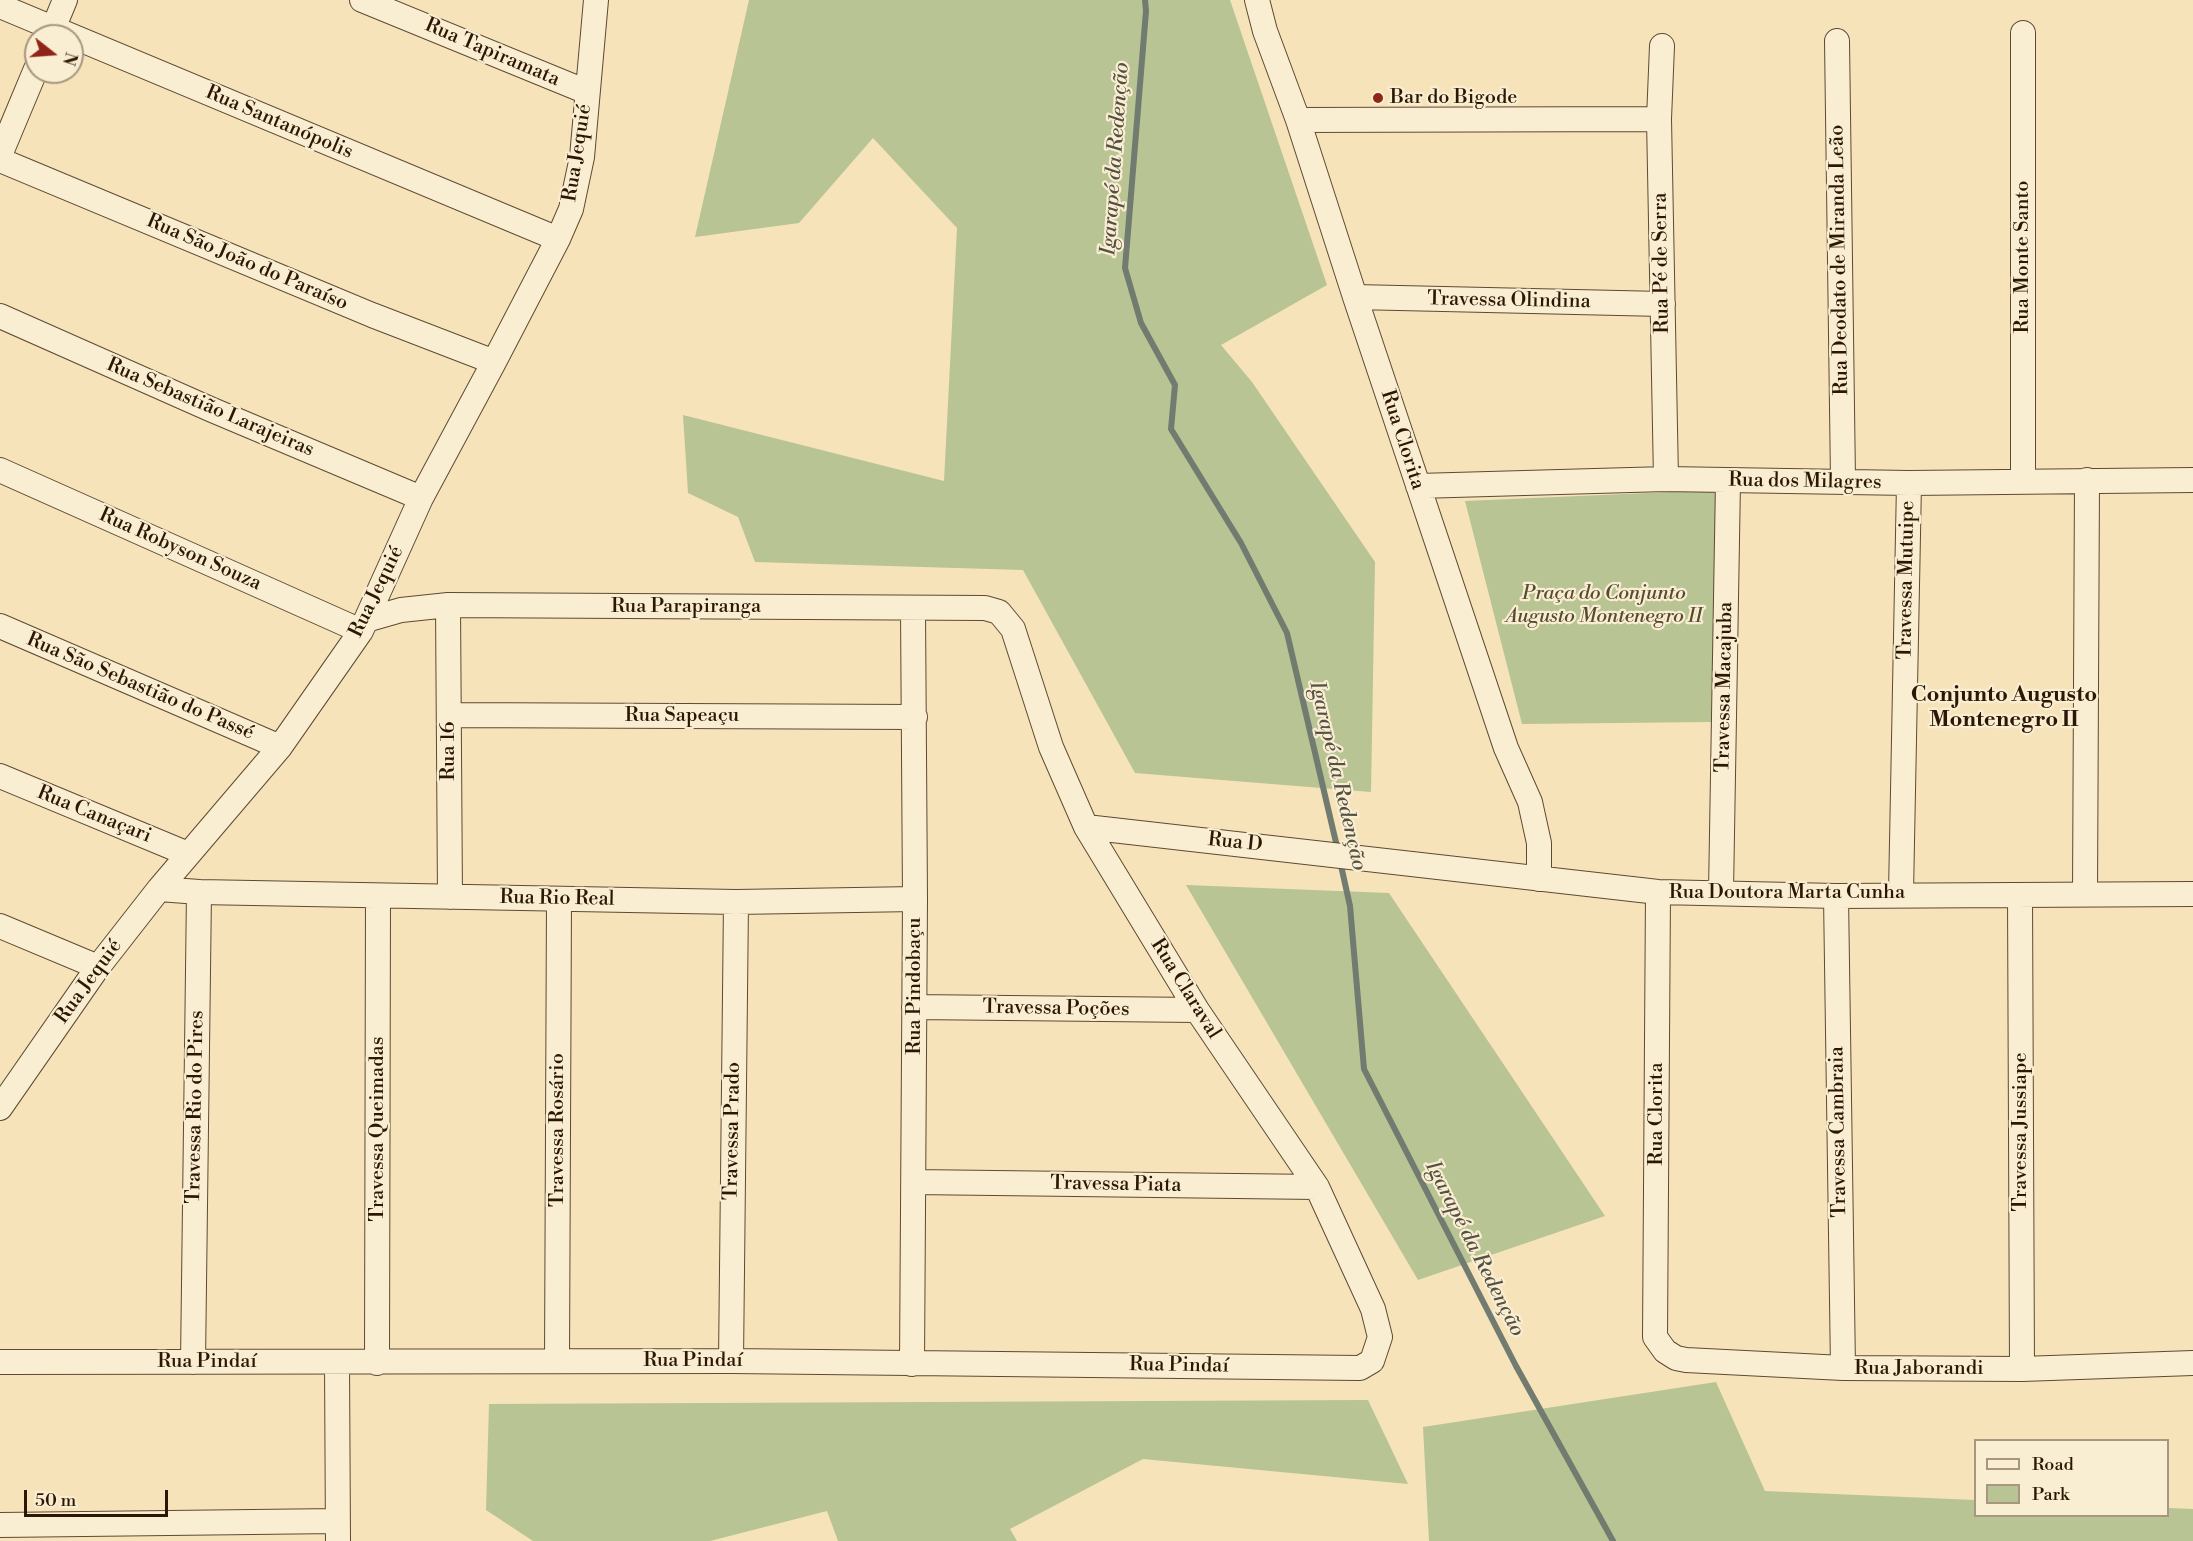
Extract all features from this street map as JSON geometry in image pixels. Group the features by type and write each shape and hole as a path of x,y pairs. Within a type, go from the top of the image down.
{"street":[{"path":"54,24 65,0"},
{"name":"Rua Tapiramata","path":"363,0 587,92"},
{"name":"Rua Jequié","path":"0,1108 8,1080 159,889 280,747 320,694 364,625 421,498 494,363 571,209 582,157 596,0"},
{"name":"Rua Clorita","path":"1257,0 1265,31 1299,120 1355,297 1506,747 1536,822 1540,863 1539,879"},
{"name":"Rua Santanópolis","path":"0,6 35,24"},
{"name":"Rua Monte Santo","path":"2023,33 2023,482"},
{"name":"Rua Deodato de Miranda Leão","path":"1837,40 1843,480"},
{"name":"Rua Santanópolis","path":"84,45 558,239"},
{"name":"Rua Pé de Serra","path":"1662,46 1659,119 1666,479"},
{"path":"0,155 30,84"},
{"path":"1299,120 1659,119"},
{"name":"Rua São João do Paraíso","path":"0,160 372,315 494,363"},
{"name":"Travessa Olindina","path":"1355,297 1663,304"},
{"name":"Rua Sebastião Larajeiras","path":"0,316 210,409 421,498"},
{"name":"Rua Robyson Souza","path":"0,470 364,625"},
{"name":"Rua dos Milagres","path":"1418,486 1666,479 1843,480 1909,483 2193,480"},
{"path":"2085,894 2087,480"},
{"name":"Travessa Macajuba","path":"1721,892 1728,481"},
{"name":"Travessa Mutuipe","path":"1901,893 1909,483"},
{"name":"Rua Parapiranga","path":"364,625 401,610 448,605 985,608 1005,618"},
{"name":"Rua 16","path":"448,605 450,897"},
{"name":"Rua Pindobaçu","path":"912,1364 915,899 913,609"},
{"name":"Rua Claraval","path":"1005,618 1013,629 1050,747 1086,827 1197,1010 1317,1187 1373,1309 1380,1337 1377,1351"},
{"name":"Rua São Sebastião do Passé","path":"0,626 280,747"},
{"name":"Rua Sapeaçu","path":"449,715 915,717"},
{"name":"Rua Canaçari","path":"0,776 188,854"},
{"name":"Rua D","path":"1086,827 1384,860"},
{"name":"Rua Doutora Marta Cunha","path":"1384,860 1658,892 1836,896 1901,893 2193,894"},
{"path":"159,889 199,892"},
{"name":"Rua Rio Real","path":"199,892 736,902 915,899"},
{"name":"Travessa Rio do Pires","path":"193,1362 199,892"},
{"name":"Rua Clorita","path":"1655,1337 1658,892"},
{"name":"Travessa Jussiape","path":"2020,895 2022,1369"},
{"name":"Travessa Queimadas","path":"377,1363 378,896"},
{"name":"Travessa Cambraia","path":"1836,896 1843,1368"},
{"name":"Travessa Rosário","path":"557,1361 559,899"},
{"name":"Travessa Prado","path":"731,1361 736,902"},
{"path":"0,926 98,967"},
{"name":"Travessa Poções","path":"914,1007 1197,1010"},
{"name":"Travessa Piata","path":"914,1182 1317,1187"},
{"name":"Rua Jaborandi","path":"1655,1337 1665,1351 1676,1358 1686,1360 1843,1368 2022,1369 2193,1363"},
{"name":"Rua Pindaí","path":"0,1362 731,1361 1360,1368 1372,1361 1377,1351"},
{"path":"0,1525 338,1531 337,1362"}],"green space":[{"path":"749,0 1230,0 1327,285 1221,345 1252,382 1375,562 1371,792 1135,773 1023,570 755,562 738,517 688,493 683,415 944,481 957,228 873,138 799,223 695,237"},
{"name":"Praça do Conjunto Augusto Montenegro II","path":"1716,490 1711,722 1522,724 1465,501"},
{"path":"1186,885 1389,893 1605,1216 1418,1280"},
{"path":"1716,1382 1765,1491 1974,1500 1974,1517 2169,1517 2169,1508 2193,1509 2193,1541 1429,1541 1423,1427"},
{"path":"1368,1400 1408,1484 1143,1459 1010,1529 1017,1541 838,1541 827,1511 710,1541 533,1541 486,1510 489,1404"}],"waterway":[{"name":"Igarapé da Redenção","path":"1145,0 1146,11 1125,268 1141,323 1175,385 1171,429 1241,543 1287,633 1338,851"},
{"name":"Igarapé da Redenção","path":"1340,861 1350,906 1364,1069 1516,1366 1613,1541"}],"place":[{"name":"Bar do Bigode","path":"1378,98"}],"district":[{"name":"Conjunto Augusto Montenegro II","path":"2004,708"}]}
